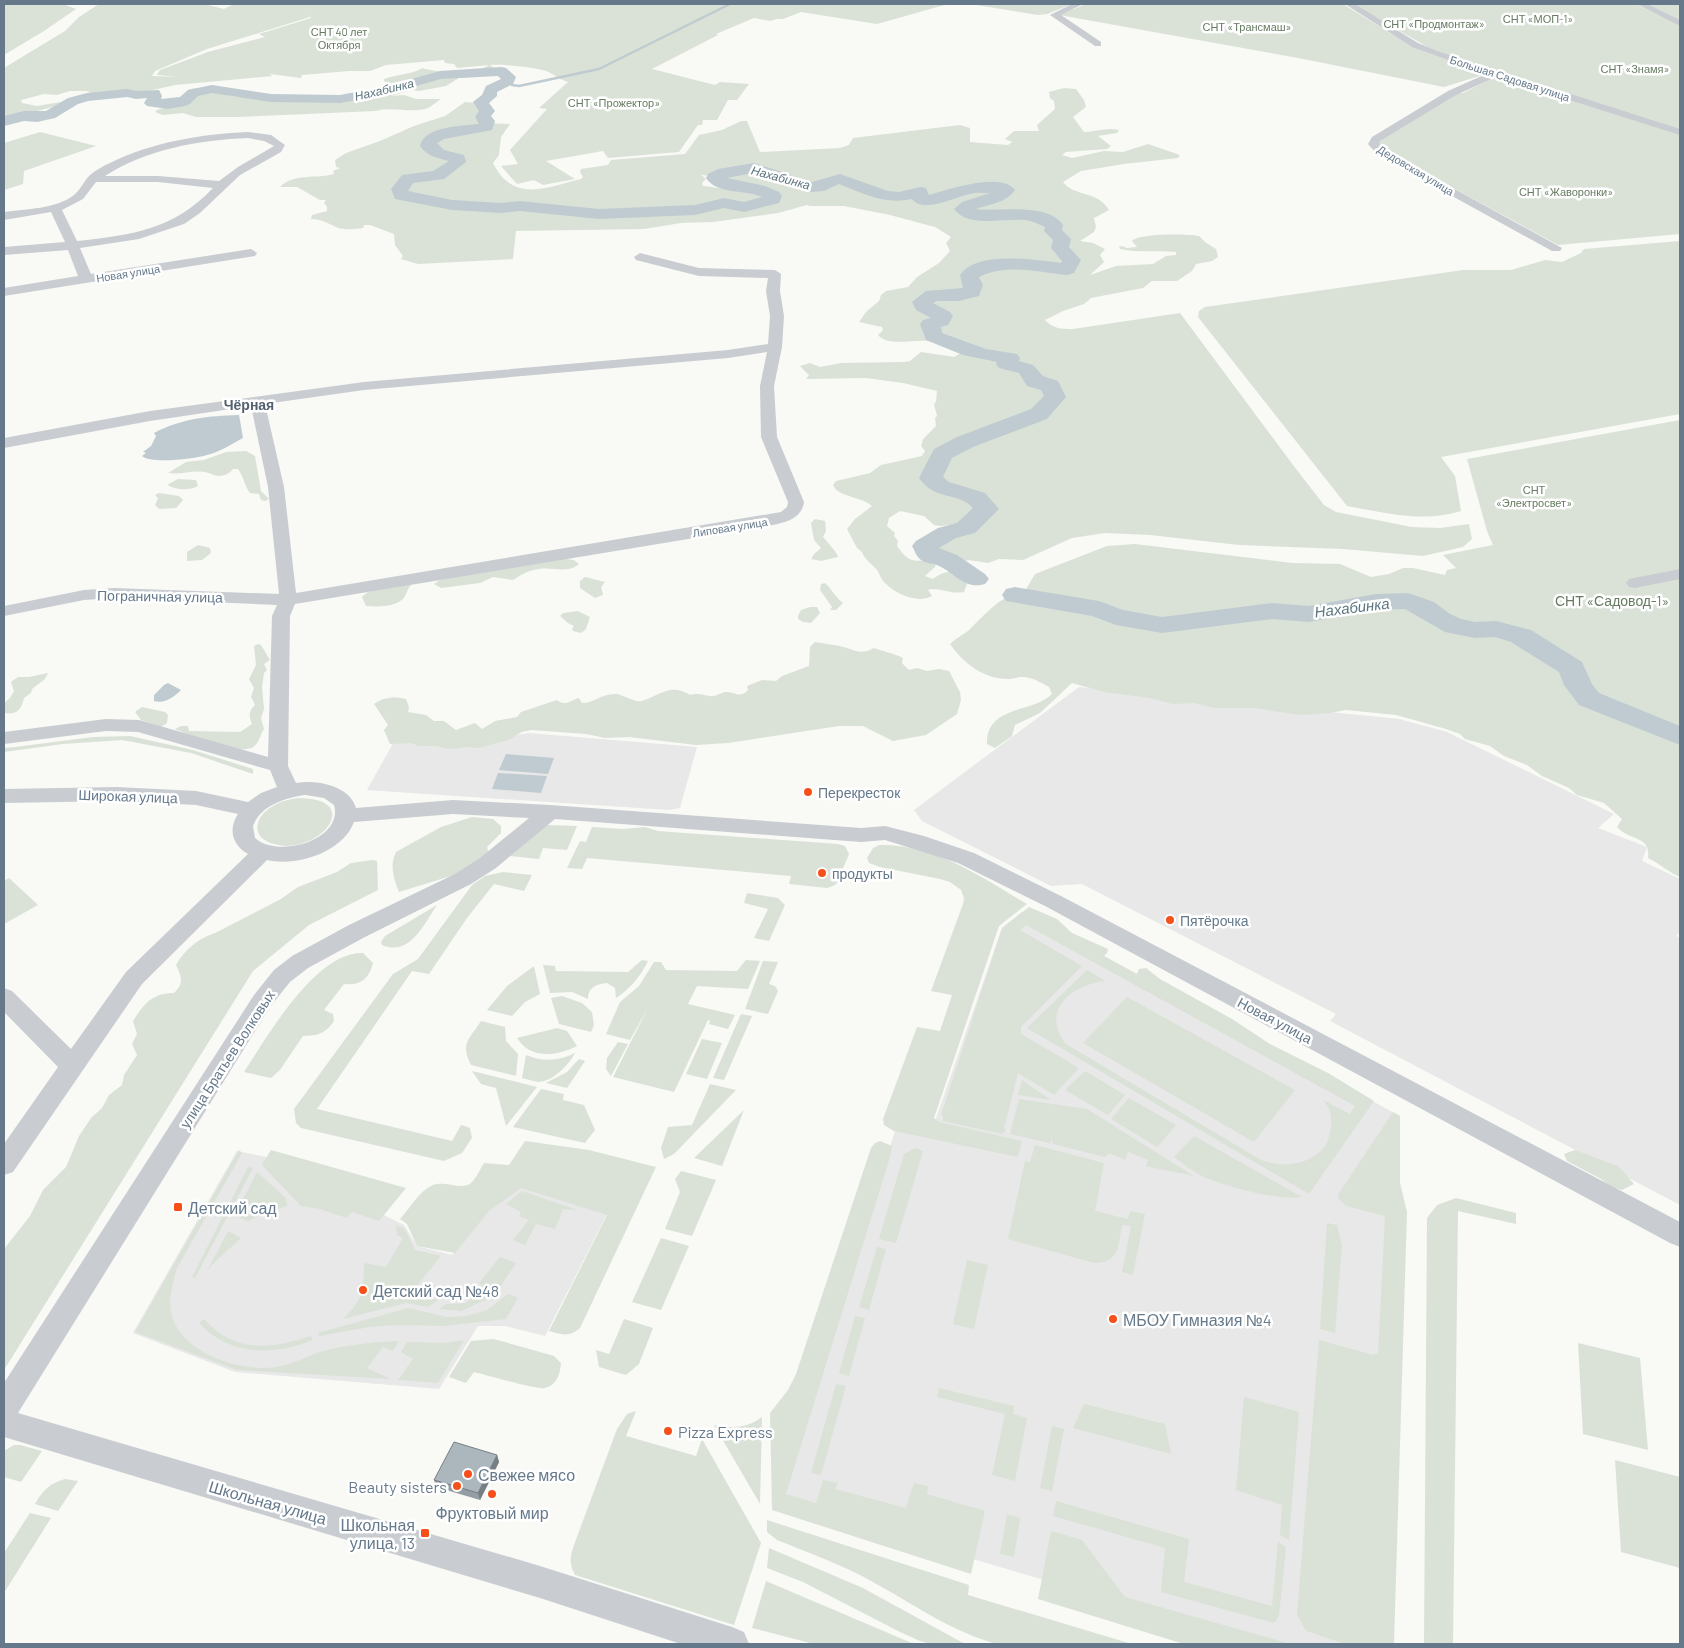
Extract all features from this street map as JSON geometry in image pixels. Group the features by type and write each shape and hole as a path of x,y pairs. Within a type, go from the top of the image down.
{"street":[{"path":"1079,4 1054,15 1098,44"},
{"name":"Большая Садовая улица","path":"1350,4 1415,45 1495,74 1680,132"},
{"path":"1641,4 1680,23"},
{"name":"Дедовская улица","path":"1495,74 1452,93 1376,139 1374,144 1380,151 1404,165 1556,248"},
{"path":"4,216 55,208 77,199 93,179 113,165 140,154 216,137 234,135 261,136 274,140 280,145 277,150 232,176 201,208 166,227 129,236 4,251"},
{"path":"93,179 158,179 222,185"},
{"path":"55,208 86,279"},
{"name":"Новая улица","path":"4,292 251,254"},
{"name":"Липовая улица","path":"288,600 773,520 787,516 795,508 796,502 770,437 767,386 775,346 777,316 772,290 775,274 700,272 640,257"},
{"path":"4,443 150,416 364,386 728,354 775,346"},
{"path":"257,401 276,487 288,600 281,616 278,766 289,790"},
{"path":"1635,583 1680,574"},
{"name":"Пограничная улица","path":"4,611 84,595 114,593 288,600"},
{"path":"4,738 106,725 139,726 278,766"},
{"path":"319,789 332,793 341,799 346,807 347,816 344,826 335,836 309,851 293,854 263,852 252,847 244,839 242,830 251,810 261,802 289,790 319,789"},
{"name":"Широкая улица","path":"4,796 117,794 196,798 251,810"},
{"name":"Новая улица","path":"347,816 453,808 550,812 861,835 886,833 916,841 966,858 1052,901 1680,1234"},
{"name":"улица Братьев Волковых","path":"4,1409 262,1001 282,976 300,962 357,930 480,868 550,812"},
{"path":"4,1164 134,978 263,852"},
{"path":"4,997 72,1066"},
{"name":"Школьная улица","path":"4,1423 540,1582 732,1644"}],"shaded area":[{"path":"239,415 243,438 216,452 201,457 173,460 154,460 142,456 146,453 143,452 151,446 156,436 154,433 165,428 196,419"},
{"path":"168,683 181,690 166,701 154,701 154,695"},
{"path":"1079,687 1399,719 1447,732 1614,814 1598,828 1647,847 1642,861 1680,879 1680,932 1676,936 1680,938 1680,1205 1330,1021 1336,1014 1082,884 1051,886 922,821 914,810"},
{"path":"528,733 697,747 680,808 669,810 367,790 396,738 481,742"},
{"path":"506,754 554,758 548,774 499,770"},
{"path":"498,773 547,776 541,793 492,789"},
{"name":"МБОУ Гимназия №4","path":"1022,912 1400,1116 1377,1644 1263,1644 778,1502 896,1128 930,1136 1002,928"},
{"name":"Детский сад №48","path":"237,1151 267,1157 404,1225 417,1246 452,1255 489,1209 521,1186 608,1212 545,1336 505,1326 478,1326 439,1389 235,1372 133,1333"}],"green space":[{"path":"4,4 63,4 76,9 4,55"},
{"path":"99,4 204,4 224,9 234,4 948,4 877,24 801,12 783,19 770,21 754,18 716,34 718,35 652,69 715,85 720,82 749,84 737,100 728,100 717,120 703,120 702,125 698,125 679,152 608,158 603,151 546,161 575,179 543,185 534,180 517,184 501,166 518,164 510,150 547,109 539,108 568,82 546,71 518,66 490,65 501,74 459,78 446,86 419,91 412,90 391,96 404,95 416,99 441,99 422,110 389,109 236,117 196,117 183,113 163,115 155,112 176,104 190,102 190,96 185,94 188,90 195,88 221,91 229,96 265,99 313,96 317,100 325,100 377,94 381,89 397,89 397,87 384,81 384,79 414,72 422,68 447,72 465,72 474,71 489,65 457,68 454,64 445,63 444,60 386,65 370,71 302,75 301,78 270,74 272,76 175,85 122,97 101,98 87,91 70,91 57,95 44,94 21,100 22,103 37,106 61,102 61,105 25,114 4,123 4,68 65,31 79,17","holes":["308,13 311,18 259,34 265,37 208,52 160,70 157,75 178,77 152,76 155,71 207,49 310,17"]},
{"path":"970,4 1072,4 1047,14 1038,15"},
{"name":"СНТ «Трансмаш»","path":"1086,4 1343,4 1406,43 1486,74 1444,87 1298,58 1059,15"},
{"name":"СНТ «Знамя»","path":"1353,4 1636,4 1680,25 1680,130 1438,53"},
{"path":"1644,4 1680,4 1680,21"},
{"name":"СНТ «Жаворонки»","path":"1495,77 1680,134 1680,234 1558,245 1396,157 1374,141 1452,93 1463,93"},
{"path":"1064,88 1076,89 1084,100 1086,107 1073,117 1084,132 1110,129 1119,130 1117,133 1098,136 1111,146 1107,149 1066,152 1062,155 1072,158 1104,151 1123,152 1148,144 1180,155 1178,158 1081,171 1063,182 1073,190 1098,199 1109,210 1094,218 1096,227 1094,232 1080,241 1093,243 1105,249 1100,255 1104,262 1090,275 1116,266 1153,264 1166,256 1176,255 1176,252 1134,251 1120,249 1119,247 1137,247 1132,241 1137,238 1154,235 1199,236 1216,249 1218,257 1212,261 1196,264 1192,271 1177,281 1152,281 1143,288 1091,298 1084,304 1045,320 1058,328 1073,329 1180,313 1324,505 1336,512 1412,527 1440,528 1469,524 1472,539 1463,547 1423,556 1343,549 1239,545 1150,535 1105,533 1072,538 1023,560 999,559 988,563 969,560 947,565 939,562 934,552 956,532 964,532 970,523 934,525 924,516 900,511 889,518 887,526 895,533 894,536 898,541 897,546 902,553 911,559 936,563 935,567 925,576 933,579 943,573 958,572 963,573 968,581 964,592 932,589 928,590 932,596 926,598 907,597 895,591 884,582 877,570 857,548 847,529 855,519 872,506 845,495 835,489 833,485 836,481 870,473 881,465 922,456 925,451 921,446 923,439 936,426 935,418 937,416 934,404 937,391 903,383 866,378 806,379 809,375 800,366 810,363 820,367 841,363 905,362 910,361 921,352 954,357 962,352 928,341 888,341 878,335 883,330 882,327 859,322 886,291 908,287 917,277 939,263 950,251 946,243 951,237 935,227 890,215 844,206 807,205 778,213 713,222 681,223 644,229 516,231 513,259 418,264 401,259 403,256 395,245 394,234 370,225 364,225 363,228 344,229 337,228 320,220 311,219 312,215 327,211 324,203 326,200 320,200 297,187 280,187 299,178 334,174 333,171 340,168 336,167 335,160 346,153 445,116 465,102 477,103 485,112 477,116 483,123 510,124 501,137 499,155 493,163 501,176 511,184 521,188 532,189 556,186 581,179 583,177 580,172 581,169 608,165 611,160 685,154 699,135 722,130 741,121 747,121 760,152 840,148 849,145 853,138 960,125 970,128 970,142 1008,145 1012,142 1005,139 1014,131 1039,131 1037,125 1055,109 1054,101 1050,98 1049,92","holes":["701,175 715,176 716,180 736,185 725,188 703,186 702,183 706,179"]},
{"path":"40,132 96,146 24,171 23,184 4,190 4,143"},
{"path":"1680,241 1680,414 1441,457 1455,476 1461,511 1447,515 1404,516 1347,506 1198,317 1199,311 1205,307 1463,270 1511,270 1545,260 1562,262 1581,253 1584,249"},
{"path":"1680,420 1680,877 1648,858 1646,845 1617,827 1622,819 1604,803 1577,795 1569,788 1542,776 1527,765 1504,756 1490,746 1465,739 1460,734 1446,729 1396,715 1346,710 1301,715 1254,708 1214,708 1194,703 1173,704 1150,698 1104,692 1072,683 1040,713 1015,725 1012,736 995,748 987,744 989,731 994,722 1012,711 1044,700 1052,694 1049,687 1032,678 999,678 983,673 961,657 950,644 969,630 997,603 1009,597 1022,596 1035,574 1107,546 1135,544 1292,563 1340,564 1371,577 1389,574 1403,568 1413,568 1445,575 1447,570 1456,568 1443,555 1493,545 1487,531 1467,459"},
{"path":"246,451 255,456 261,491 269,499 265,501 261,500 259,494 250,493 238,469 233,469 227,474 219,476 206,472 168,473 186,462 204,460 226,452"},
{"path":"178,479 196,480 198,486 191,489 182,489 167,485"},
{"path":"159,493 179,496 183,500 176,508 159,509 155,505 158,498 155,495"},
{"path":"815,519 825,521 826,531 823,537 838,557 821,561 811,559 821,548 814,540 811,523"},
{"path":"198,545 210,548 211,553 202,560 187,561 187,552"},
{"path":"548,560 574,560 579,564 570,569 535,570 513,580 493,577 480,583 441,588 434,584 440,580 523,563 534,564"},
{"path":"585,577 605,582 601,587 603,595 595,598 580,588 580,581"},
{"path":"404,583 411,585 404,598 399,602 385,606 366,606 362,597 368,592"},
{"path":"825,583 843,603 836,610 830,610 832,607 820,590 821,584"},
{"path":"817,607 820,613 811,623 798,619 801,610"},
{"path":"578,611 590,617 586,629 581,633 573,631 574,626 560,616 563,613"},
{"path":"815,642 840,646 860,652 874,648 903,658 902,663 909,670 917,668 927,671 939,669 949,671 960,692 961,700 957,714 926,735 893,741 863,726 839,726 728,743 696,745 629,737 605,738 586,734 531,730 522,732 508,740 478,748 449,749 436,746 419,746 411,743 390,744 384,730 388,725 374,704 389,698 406,699 409,707 408,712 426,715 434,721 444,721 456,730 475,723 482,729 495,721 517,717 521,712 557,700 565,703 579,698 582,703 586,703 607,695 616,694 642,701 671,690 677,690 690,695 714,696 726,692 740,695 748,690 747,686 762,680 776,681 782,676 809,666 810,647"},
{"path":"261,645 270,660 264,664 267,670 264,673 262,687 264,709 261,718 264,729 256,745 251,748 235,749 191,736 175,729 181,726 188,726 189,731 240,732 252,724 250,714 255,705 251,697 254,688 249,679 256,665 254,646"},
{"path":"48,673 45,679 24,698 21,706 15,713 4,713 4,703 14,691 11,682 18,677"},
{"path":"142,707 165,712 168,715 167,723 161,727 141,720 135,712"},
{"path":"130,736 193,750 253,769 253,774 191,753 122,740 63,744 4,752 4,748 93,737"},
{"path":"299,798 319,801 330,807 332,816 328,826 319,835 306,842 290,846 274,844 261,837 257,826 262,815 276,804"},
{"path":"472,817 493,819 501,826 501,833 487,847 489,854 464,872 399,892 393,867 396,852 441,827"},
{"path":"547,825 577,826 567,850 543,848 539,859 510,856"},
{"path":"592,827 623,829 645,827 658,831 838,844 845,846 849,854 837,883 827,888 789,884 791,876 587,858 582,869 567,868 580,841 586,842"},
{"path":"879,845 900,846 938,856 975,873 1027,904 999,926 934,1118 939,1122 1022,1141 1018,1157 894,1131 884,1125 883,1119 917,1027 940,1031 952,995 931,991 964,898 961,890 950,882 869,863 867,858 873,848"},
{"path":"377,861 378,890 309,925 253,971 4,1370 4,1249 30,1216 43,1190 66,1167 79,1136 91,1118 102,1108 109,1095 122,1085 124,1075 137,1055 132,1044 137,1034 133,1021 141,1009 154,997 174,993 181,983 180,973 176,965 183,954 198,941 281,899 298,887 337,872 351,863"},
{"path":"503,872 532,875 524,891 494,884 467,918 429,974 412,971 317,1109 452,1141 461,1125 470,1128 472,1138 462,1153 444,1161 301,1128 296,1123 294,1109 393,974 418,959 472,885 485,876"},
{"path":"9,878 38,905 4,924 4,881"},
{"path":"747,893 778,898 785,905 769,941 754,938 768,909 744,903"},
{"path":"437,905 415,937 408,943 392,948 382,945 381,942 385,936"},
{"path":"1029,907 1057,919 1072,933 1108,949 1104,956 1137,974 1139,969 1146,968 1160,979 1232,1019 1270,1044 1328,1073 1374,1101 1309,1194 1027,1028 1087,970 1106,981 1082,987 1072,993 1058,1010 1056,1020 1059,1032 1066,1044 1269,1163 1295,1164 1312,1158 1325,1146 1329,1137 1331,1120 1329,1109 1323,1100 1350,1114 1355,1106 1026,925 1020,930 1082,966 1021,1027 1021,1034 1079,1068 1054,1095 1018,1073 1004,1128 1006,1130 1002,1134 943,1121 943,1116 941,1115 1002,928"},
{"path":"363,953 373,963 371,969 363,980 355,984 344,984 324,1010 333,1014 334,1021 325,1031 303,1036 280,1070 271,1078 244,1072 279,1018 311,981 328,966 345,956"},
{"path":"642,960 648,961 642,972 631,986 616,998 615,988 607,983 600,984 591,989 588,999 572,992 550,993 543,965 555,966 556,971 628,972"},
{"path":"746,960 760,961 748,989 697,986 688,1004 735,1015 728,1029 709,1024 710,1021 708,1020 674,1092 613,1077 648,1008 630,1040 606,1034 620,1002 639,986 654,962 661,962 666,970 737,971"},
{"path":"763,961 778,962 769,984 775,986 778,991 768,1014 745,1009"},
{"path":"534,966 540,994 525,1002 512,1016 487,1010 507,986"},
{"path":"562,996 582,1003 592,1012 594,1025 591,1032 559,1024 551,998"},
{"path":"1127,997 1295,1090 1254,1142 1083,1043"},
{"path":"741,1014 752,1016 724,1080 713,1078"},
{"path":"481,1021 505,1027 506,1041 518,1054 516,1076 471,1065 466,1052 466,1046"},
{"path":"557,1028 567,1031 577,1046 553,1054 537,1053 529,1050 517,1038"},
{"path":"702,1039 722,1043 707,1079 686,1074"},
{"path":"618,1042 628,1044 611,1076 606,1069 607,1058"},
{"path":"575,1053 569,1063 549,1079 538,1082 522,1078 526,1055 550,1060 563,1058"},
{"path":"579,1059 585,1061 567,1088 546,1083 567,1072"},
{"path":"472,1071 537,1087 506,1126 496,1088 481,1084"},
{"path":"1085,1071 1125,1095 1108,1115 1065,1090"},
{"path":"1022,1080 1051,1100 1018,1095"},
{"path":"710,1084 736,1090 674,1154 664,1159 661,1148 668,1127 692,1125"},
{"path":"541,1089 564,1094 563,1100 584,1105 595,1130 585,1143 513,1127"},
{"path":"1129,1098 1176,1125 1157,1147 1111,1119"},
{"path":"1019,1099 1087,1109 1194,1176 1146,1166 1148,1160 1128,1152 1125,1160 1109,1153 1105,1157 1053,1144 1052,1139 1050,1143 1010,1134"},
{"path":"744,1110 722,1166 694,1158"},
{"path":"1393,1112 1400,1116 1400,1183 1407,1212 1394,1644 1346,1644 1306,1631 1297,1615 1319,1340 1373,1355 1378,1353 1385,1216 1346,1206 1338,1198 1339,1193"},
{"path":"1194,1136 1302,1197 1279,1197 1250,1192 1200,1175 1174,1157"},
{"path":"525,1141 589,1150 656,1167 580,1328 569,1334 549,1331 607,1215 521,1188 489,1211 455,1253 417,1246 407,1224 400,1219 419,1195 433,1185 467,1185 475,1179 484,1163 509,1165"},
{"path":"880,1141 892,1146 890,1157 786,1494 816,1503 823,1480 838,1483 835,1489 906,1508 914,1483 928,1486 927,1494 985,1511 971,1574 772,1510 770,1413 788,1390 796,1374 871,1148"},
{"path":"1035,1145 1104,1163 1095,1211 1128,1219 1130,1211 1145,1214 1133,1275 1122,1272 1131,1226 1122,1225 1116,1252 1109,1260 1094,1263 1008,1239 1025,1161 1030,1162"},
{"path":"915,1148 923,1151 896,1243 879,1239 904,1154"},
{"path":"239,1150 242,1153 177,1268 170,1301 171,1312 176,1326 186,1339 199,1349 214,1357 246,1367 283,1366 341,1347 399,1341 393,1351 383,1347 367,1368 390,1379 237,1370 135,1332"},
{"path":"271,1150 406,1188 379,1221 352,1212 347,1218 320,1209 301,1206 262,1165"},
{"path":"1575,1150 1618,1166 1634,1184 1622,1190 1611,1187 1601,1179 1567,1161 1564,1154"},
{"path":"248,1167 253,1168 195,1278 192,1277"},
{"path":"681,1171 716,1180 692,1236 665,1229 680,1192 675,1179"},
{"path":"257,1172 286,1198 287,1206 264,1213 248,1221 234,1216"},
{"path":"522,1191 578,1210 563,1209 555,1229 536,1224 525,1245 513,1240 529,1220 519,1216 521,1212 506,1204"},
{"path":"1456,1198 1516,1213 1516,1224 1458,1211 1453,1644 1424,1644 1427,1218 1437,1205"},
{"path":"1327,1223 1337,1225 1342,1245 1335,1333 1320,1329"},
{"path":"396,1226 404,1228 415,1250 441,1256 416,1287 438,1300 428,1307 406,1303 343,1319 355,1306 361,1294 364,1280 364,1263 386,1267 403,1238 397,1235"},
{"path":"228,1231 241,1238 207,1271"},
{"path":"661,1238 689,1246 661,1310 632,1302"},
{"path":"877,1247 886,1249 869,1310 859,1307"},
{"path":"500,1257 516,1263 494,1296 461,1311 439,1309 446,1304 466,1303 482,1285 479,1283"},
{"path":"967,1260 988,1265 974,1329 953,1324"},
{"path":"508,1294 518,1298 506,1319 444,1326 396,1325 370,1327 319,1336 318,1333 408,1308 447,1317 467,1316 487,1310"},
{"path":"855,1316 865,1318 849,1376 839,1373"},
{"path":"204,1319 228,1338 254,1346 282,1344 311,1336 313,1340 283,1349 253,1350 224,1342 211,1334 199,1323"},
{"path":"624,1319 653,1328 639,1364 626,1375 599,1367 596,1350 609,1354"},
{"path":"494,1339 554,1356 561,1363 559,1375 555,1382 549,1387 540,1388 474,1372 466,1383 449,1377 471,1341"},
{"path":"464,1340 438,1383 398,1380 413,1359 401,1352 407,1342 444,1343"},
{"path":"1578,1343 1640,1358 1648,1450 1583,1434"},
{"path":"836,1384 846,1386 821,1475 811,1473"},
{"path":"939,1388 1014,1406 1013,1414 1027,1418 1015,1481 992,1475 1005,1414 937,1397"},
{"path":"1244,1397 1299,1412 1289,1540 1280,1535 1282,1505 1236,1490"},
{"path":"1084,1404 1165,1424 1171,1454 1073,1428"},
{"path":"636,1411 626,1436 696,1456 702,1439 761,1543 734,1625 575,1575 573,1571 571,1556 573,1549 617,1429 627,1414"},
{"path":"762,1417 760,1504 714,1425 727,1427 745,1426"},
{"path":"1052,1426 1064,1429 1052,1491 1040,1488"},
{"path":"14,1445 42,1451 21,1482 4,1477 4,1451"},
{"path":"1615,1460 1680,1477 1680,1568 1621,1552"},
{"path":"65,1479 78,1481 58,1511 35,1504 47,1488"},
{"path":"1056,1501 1189,1539 1184,1582 1272,1606 1278,1542 1286,1547 1279,1616 1274,1623 1161,1592 1165,1548 1053,1516"},
{"path":"30,1513 51,1518 4,1593 4,1553"},
{"path":"1007,1514 1020,1518 1014,1557 1000,1554"},
{"path":"767,1520 969,1585 968,1595 1132,1644 997,1644 980,1639 933,1617 850,1570 777,1540 767,1532"},
{"path":"1051,1531 1082,1540 1125,1597 1290,1644 1184,1644 1038,1599"},
{"path":"769,1548 863,1588 965,1644 931,1644 920,1641 803,1582 767,1568"},
{"path":"766,1581 914,1644 814,1644 752,1628"}],"building":[{"name":"Свежее мясо","path":"454,1442 497,1455 478,1493 434,1480"}],"waterway":[{"path":"512,85 519,86 599,69 730,4"},
{"name":"Нахабинка","path":"4,121 24,116 50,115 73,101 87,97 127,93 136,95 154,93 155,96 152,103 168,104 185,101 193,93 212,89 271,98 340,99 388,90 440,75 501,71 509,77 508,81 491,89 490,96 481,102 487,111 483,117 487,121 486,127 439,135 429,141 428,146 435,152 458,158 458,162 438,175 408,179 399,189 401,195 452,205 501,208 520,206 599,214 695,210 724,203 744,207 773,199 773,196 766,192 728,184 714,178 724,173 754,168 810,187 818,187 840,179 885,196 899,197 920,192 921,199 927,201 971,188 1003,188 1006,190 1002,194 963,209 968,212 984,215 1036,216 1054,225 1053,231 1062,239 1060,248 1072,260 1067,269 1022,264 986,266 969,275 973,285 972,292 959,295 933,295 922,302 923,306 943,316 941,321 930,324 933,336 953,345 979,353 1010,358 1006,364 1026,369 1035,381 1050,386 1055,397 1039,414 965,442 942,454 931,478 941,487 977,498 987,509 966,528 947,533 925,546 928,553 932,556 948,560 976,579"},
{"name":"Нахабинка","path":"1015,595 1099,609 1116,617 1162,625 1272,611 1309,614 1376,602 1408,601 1425,608 1441,620 1454,626 1475,630 1496,629 1521,636 1572,668 1578,685 1589,699 1680,736"}],"place":[{"name":"Перекресток","path":"808,792"},
{"name":"продукты","path":"822,873"},
{"name":"Пятёрочка","path":"1170,920"},
{"name":"Детский сад","path":"178,1207"},
{"name":"Детский сад №48","path":"363,1290"},
{"name":"МБОУ Гимназия №4","path":"1113,1319"},
{"name":"Pizza Express","path":"668,1431"},
{"name":"Свежее мясо","path":"468,1474"},
{"name":"Beauty sisters","path":"457,1486"},
{"name":"Фруктовый мир","path":"492,1494"},
{"name":"Школьная улица, 13","path":"425,1533"}],"district":[{"name":"Чёрная","path":"249,404"}],"park label":[{"name":"СНТ «МОП-1»","path":"1538,18"},
{"name":"СНТ «Продмонтаж»","path":"1434,23"},
{"name":"СНТ 40 лет Октября","path":"339,37"},
{"name":"СНТ «Прожектор»","path":"614,102"},
{"name":"СНТ «Электросвет»","path":"1534,495"},
{"name":"СНТ «Садовод-1»","path":"1612,600"}]}
